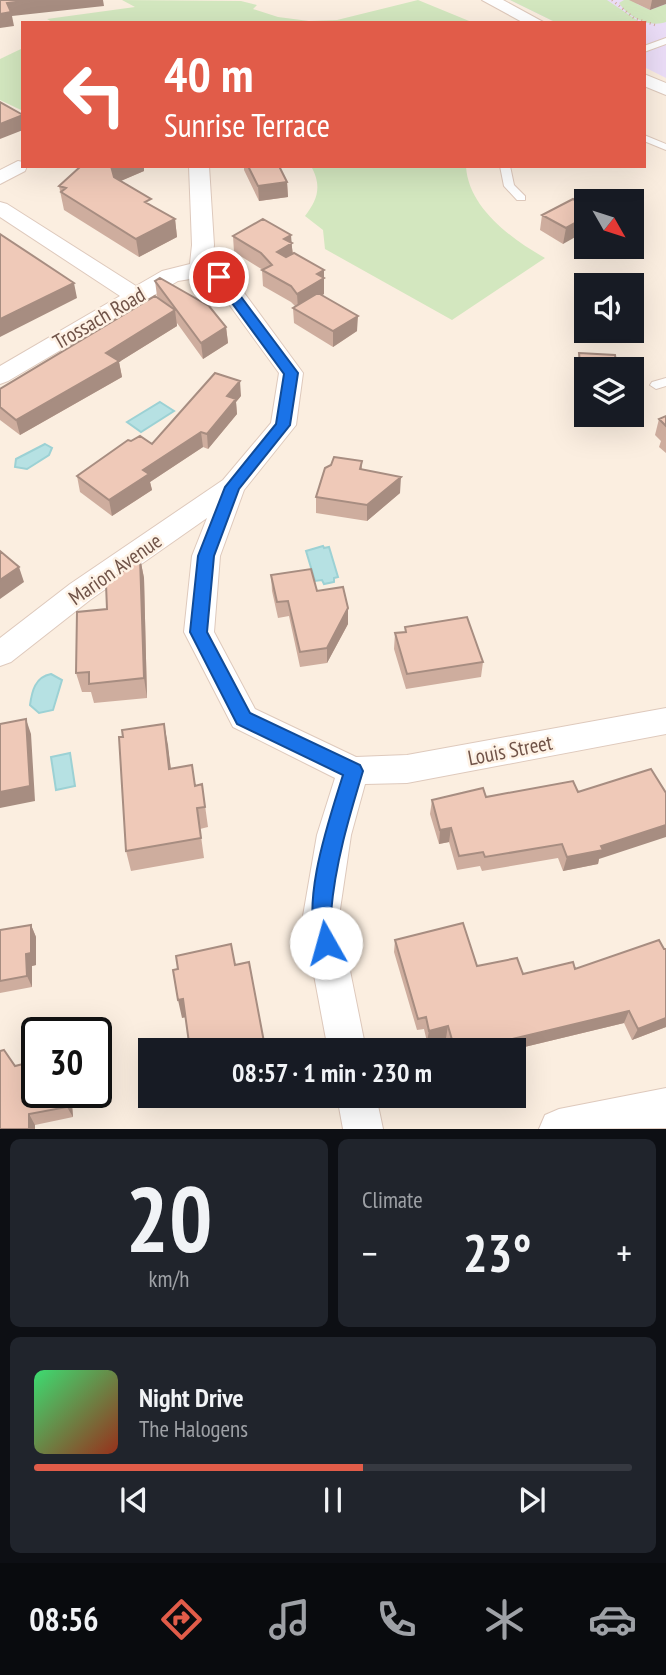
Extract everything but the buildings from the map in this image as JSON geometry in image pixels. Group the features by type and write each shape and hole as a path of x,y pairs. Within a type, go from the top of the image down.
{"street":[{"path":"489,0 533,21"},
{"path":"646,80 666,90"},
{"path":"0,178 18,167"},
{"path":"199,168 203,245 200,269 216,274 223,280 291,373 283,425 232,487 206,556 199,632 244,718 354,771 334,835 321,916 345,1038"},
{"path":"0,208 136,296"},
{"name":"Trossach Road","path":"0,376 175,274 200,269"},
{"name":"Marion Avenue","path":"0,654 80,592 232,487"},
{"name":"Louis Street","path":"354,771 407,769 666,721"},
{"path":"359,1108 363,1129"},
{"path":"559,1129 666,1108"}],"lane":[{"path":"646,48 666,41"},
{"path":"646,139 666,147"},
{"path":"505,168 509,186 522,198"}],"path":[{"path":"612,0 634,18 642,21"},
{"path":"646,22 662,25"}],"shaded area":[{"path":"510,0 666,0 666,78 646,68 646,21 553,21"}],"green space":[{"path":"122,0 241,1 257,5 253,9 278,17 309,21 47,19 135,7"},
{"path":"418,0 469,21 309,21 337,20"},
{"path":"510,0 607,0 638,21 553,21"},
{"path":"624,0 641,0 637,4 650,10 666,4 666,22 653,24 639,20 619,3"},
{"path":"21,49 21,110 0,100 0,59"},
{"path":"312,168 466,168 475,196 483,209 506,232 545,258 452,320 325,249 323,230 305,216 317,192 317,180"}],"water":[{"path":"160,402 174,411 141,432 127,422"},
{"path":"45,444 52,448 49,455 27,469 15,467 16,459"},
{"path":"329,547 338,577 334,578 334,582 324,584 322,580 315,581 306,551"},
{"path":"51,674 62,680 53,710 39,713 30,705 33,690 41,678"},
{"path":"70,753 75,786 56,790 51,757"}],"route":[{"path":"219,277 291,373 283,425 232,487 206,556 199,632 244,718 354,771 334,835 321,916 326,943"}]}
